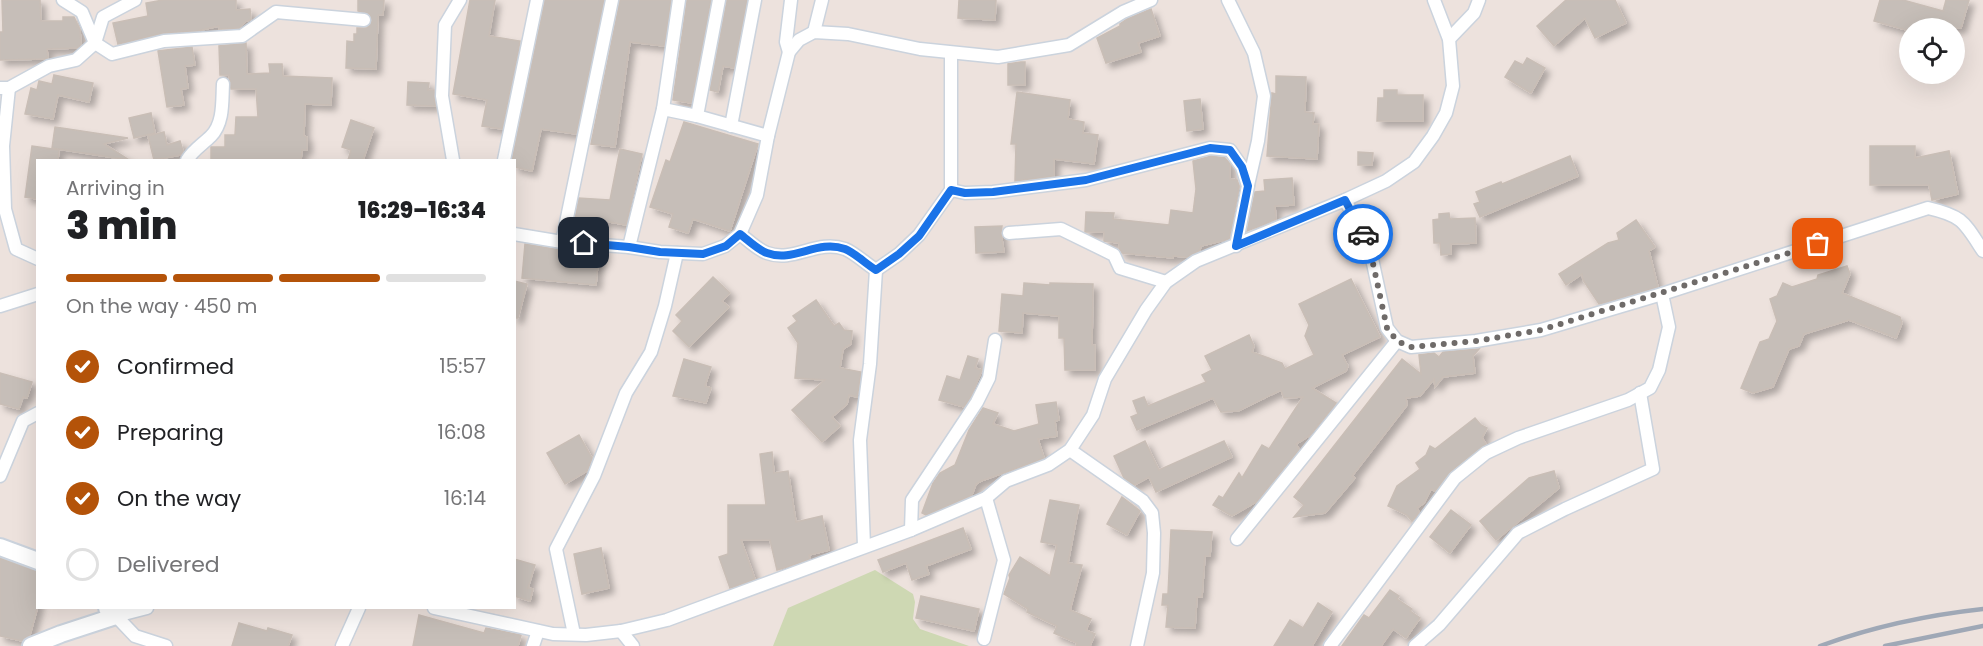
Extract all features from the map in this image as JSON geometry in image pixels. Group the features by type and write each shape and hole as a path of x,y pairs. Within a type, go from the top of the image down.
{"street":[{"path":"63,0 83,6 95,43 112,54 164,41 242,36 276,12 364,20"},
{"path":"36,258 16,249 5,209 3,146 5,88 49,66 76,60 95,43 103,17 135,0"},
{"path":"453,159 442,96 445,25 460,0"},
{"path":"504,159 537,0"},
{"path":"562,242 612,0"},
{"path":"629,247 663,109 680,0"},
{"path":"697,116 719,0"},
{"path":"731,126 755,0"},
{"path":"789,52 786,42 791,0"},
{"path":"814,32 822,0"},
{"path":"516,234 562,242 677,253 703,254 726,246 740,234 757,195 768,136 789,52 799,40 814,32 848,34 920,49 998,57 1069,45 1123,12 1151,0"},
{"path":"1228,0 1254,53 1264,96 1258,141 1236,246"},
{"path":"439,609 553,634 621,631 667,620 911,530 986,498 1006,481 1048,465 1070,450 1093,415 1105,379 1146,310 1166,282 1196,261 1345,200 1386,181 1414,162 1446,113 1453,86 1449,39 1434,0"},
{"path":"1449,39 1474,13 1479,0"},
{"path":"876,270 919,236 951,190 951,53"},
{"path":"188,159 194,150 211,136 218,125 223,84"},
{"path":"663,109 768,136"},
{"path":"951,190 965,193 993,192 1086,180 1210,148 1230,150 1242,167 1248,186"},
{"path":"1345,200 1369,245 1387,328 1397,341 1411,347 1476,341 1530,332 1662,294 1928,208 1950,213 1963,221 1983,251"},
{"path":"1009,233 1061,229 1114,255 1120,268 1166,282"},
{"path":"740,234 766,253 787,257 811,249 830,246 846,249 876,270"},
{"path":"574,634 556,549 594,476 626,393 651,352 665,306 677,253"},
{"path":"864,546 860,440 870,364 876,270"},
{"path":"1330,646 1455,478 1486,453 1518,438 1628,400 1650,387 1659,370 1669,327 1662,294"},
{"path":"0,306 36,295"},
{"path":"911,530 912,500 977,402 989,378 995,340"},
{"path":"1237,539 1397,341"},
{"path":"1415,646 1438,625 1518,533 1653,469 1640,393"},
{"path":"0,476 23,421 36,414"},
{"path":"1070,450 1143,501 1152,513 1153,573 1137,646"},
{"path":"984,639 1004,560 986,498"},
{"path":"0,547 36,560"},
{"path":"31,646 112,612 138,609"},
{"path":"342,646 358,609"},
{"path":"112,612 135,636 166,646"},
{"path":"533,646 538,631"},
{"path":"621,631 633,646"}],"green space":[{"path":"875,570 913,594 915,602 913,619 920,629 969,646 773,646 788,608"}],"building":[{"path":"2,0 40,0 41,21 63,21 63,17 74,17 80,30 81,45 77,48 47,49 48,58 45,59 0,60 0,32 3,32"},
{"path":"163,0 236,0 236,10 250,9 251,20 246,21 239,28 219,29 219,26 197,31 163,33 118,44 113,23 148,16 146,3"},
{"path":"358,0 384,0 383,15 378,15 376,69 346,68 347,41 354,42 357,28 367,28 372,21 369,14 358,11"},
{"path":"470,0 495,0 489,36 520,41 502,129 482,126 487,100 453,94"},
{"path":"545,0 604,0 576,134 541,129 532,171 516,167 516,159 512,159"},
{"path":"620,0 671,0 664,46 630,42 615,147 591,144"},
{"path":"687,0 711,0 691,103 673,100"},
{"path":"727,0 747,0 734,68 723,66 718,92 710,90"},
{"path":"959,0 996,0 995,20 958,18"},
{"path":"1566,0 1615,0 1626,23 1595,38 1585,18 1554,46 1537,26"},
{"path":"1880,0 1903,0 1943,11 1946,0 1969,0 1964,18 1899,18 1899,28 1874,21"},
{"path":"1151,9 1160,36 1138,43 1141,52 1106,63 1097,38 1120,26 1127,19"},
{"path":"246,43 247,74 270,73 269,64 282,64 283,76 332,78 331,105 305,104 304,136 307,137 307,150 302,150 301,159 211,159 211,147 225,147 225,135 235,135 236,117 258,117 256,89 231,89 229,75 220,75 219,46"},
{"path":"192,47 195,65 185,66 188,88 181,89 184,105 167,107 158,51"},
{"path":"1527,58 1545,68 1531,93 1505,77 1515,61 1523,65"},
{"path":"1025,62 1025,85 1008,85 1008,64"},
{"path":"54,75 93,83 89,102 58,95 53,119 25,114 31,88 37,90 39,81 52,84"},
{"path":"1276,76 1306,77 1305,112 1314,113 1313,124 1319,124 1317,159 1267,156 1272,93 1276,94"},
{"path":"408,82 429,83 428,90 434,90 435,106 407,105"},
{"path":"1384,90 1397,90 1397,95 1423,95 1423,121 1377,121 1378,98 1384,98"},
{"path":"1017,92 1070,100 1068,119 1084,122 1083,133 1098,135 1094,164 1054,159 1054,176 1015,181 1016,144 1011,144"},
{"path":"1200,99 1203,129 1187,131 1184,101"},
{"path":"151,113 155,133 134,138 129,118"},
{"path":"351,120 374,128 363,159 348,159 351,150 342,147"},
{"path":"684,122 758,144 730,231 693,219 688,233 669,227 673,214 650,207 666,160 670,162"},
{"path":"55,127 128,138 104,144 127,159 52,148"},
{"path":"164,132 167,145 180,141 183,151 180,155 154,159 148,136"},
{"path":"32,146 59,150 58,159 36,159 36,199 25,197"},
{"path":"1870,146 1915,146 1915,158 1949,151 1958,194 1932,200 1929,185 1870,185"},
{"path":"620,149 642,154 626,225 598,220 597,236 572,234 579,198 610,200"},
{"path":"1358,152 1373,153 1372,165 1358,165"},
{"path":"1211,156 1225,158 1230,164 1230,179 1237,180 1239,186 1229,239 1201,246 1200,250 1188,257 1173,256 1173,258 1122,253 1119,243 1104,241 1104,232 1085,232 1086,212 1114,213 1113,219 1169,225 1171,210 1193,213 1196,189 1193,161"},
{"path":"1570,156 1578,176 1480,217 1474,204 1480,202 1476,192 1501,182 1502,184"},
{"path":"1292,178 1294,205 1275,206 1276,219 1247,231 1255,192 1265,191 1264,180"},
{"path":"1449,213 1450,219 1475,218 1476,243 1451,244 1451,254 1441,255 1440,243 1434,243 1433,220 1439,219 1439,214"},
{"path":"1636,220 1655,247 1649,251 1658,287 1599,304 1583,280 1582,274 1566,285 1559,274 1608,243 1619,240 1617,233"},
{"path":"1002,226 1004,252 976,253 975,227"},
{"path":"525,244 599,253 596,285 522,278"},
{"path":"1847,266 1850,274 1842,293 1900,317 1902,323 1896,338 1849,320 1804,334 1799,346 1789,349 1773,387 1753,393 1741,388 1760,342 1769,339 1777,321 1770,299 1777,296 1783,283 1792,287 1817,279 1818,275"},
{"path":"713,277 730,293 722,301 729,307 689,347 673,331 682,321 676,315"},
{"path":"1351,279 1380,337 1342,355 1348,366 1346,371 1312,388 1336,403 1309,436 1296,444 1298,451 1256,502 1232,516 1213,505 1219,496 1223,498 1239,473 1242,478 1262,445 1269,449 1303,397 1284,398 1281,390 1238,411 1221,412 1213,398 1137,430 1131,417 1138,414 1133,401 1144,397 1148,406 1206,382 1202,375 1212,370 1205,356 1249,335 1254,346 1252,352 1282,363 1285,369 1314,355 1305,336 1309,325 1299,304"},
{"path":"516,281 527,284 518,318 516,318"},
{"path":"1024,283 1093,284 1092,345 1095,345 1095,370 1065,370 1064,338 1059,338 1059,316 1023,313 1022,333 999,331 1002,294 1023,296"},
{"path":"816,300 834,326 839,323 844,330 852,331 851,344 843,349 840,368 861,372 857,397 849,395 847,404 832,417 840,426 822,442 792,410 825,380 795,378 798,343 788,328 797,321 793,316"},
{"path":"1479,349 1473,356 1475,373 1443,377 1435,387 1434,379 1420,396 1406,398 1407,405 1352,476 1355,478 1325,513 1294,517 1304,505 1294,497 1402,359 1421,374 1419,355 1434,353 1439,357 1443,352"},
{"path":"968,356 978,359 975,368 982,370 970,398 964,407 939,400 947,376 960,380"},
{"path":"684,359 711,367 705,386 711,388 706,403 673,396"},
{"path":"0,373 32,382 27,398 23,397 19,409 0,404"},
{"path":"1056,402 1059,420 1055,421 1057,436 1038,439 1044,458 981,481 976,484 972,495 926,515 922,513 933,483 940,473 955,465 969,430 983,408 998,413 993,424 1014,431 1039,424 1036,405"},
{"path":"1475,418 1487,428 1482,438 1486,444 1450,472 1435,491 1431,489 1424,503 1417,508 1419,512 1412,521 1407,515 1388,506 1397,486 1420,469 1416,463 1426,455 1430,446 1435,449"},
{"path":"579,435 592,458 587,471 565,484 547,453"},
{"path":"1145,441 1159,470 1224,441 1232,457 1156,492 1149,477 1134,485 1124,478 1114,456"},
{"path":"772,452 774,473 788,471 796,522 822,516 829,550 809,555 810,559 777,570 770,540 741,540 755,579 730,588 719,557 728,554 728,505 766,505 760,454"},
{"path":"1554,471 1559,488 1496,540 1480,521 1529,478"},
{"path":"1122,497 1140,511 1127,535 1107,524"},
{"path":"1050,500 1079,505 1068,563 1082,565 1070,610 1091,619 1086,630 1095,634 1090,646 1076,646 1077,643 1054,633 1057,626 1027,612 1028,609 1004,594 1009,575 1020,557 1050,576 1057,545 1041,542"},
{"path":"1451,510 1471,525 1450,553 1430,537"},
{"path":"963,528 971,549 926,566 929,574 912,580 906,563 883,572 878,560"},
{"path":"1171,530 1212,532 1210,556 1205,556 1202,597 1197,597 1195,628 1166,627 1168,605 1162,605 1163,594 1168,594"},
{"path":"601,548 609,588 582,594 574,554"},
{"path":"0,558 36,570 37,609 30,635 22,641 0,636"},
{"path":"516,560 535,565 528,588 533,589 530,601 516,597"},
{"path":"1390,590 1399,596 1397,599 1412,609 1410,611 1420,618 1406,638 1393,629 1381,646 1342,646 1364,615 1369,618"},
{"path":"921,596 979,609 974,631 916,618"},
{"path":"1318,603 1332,612 1312,646 1274,646 1290,620 1303,628"},
{"path":"419,615 484,633 486,628 521,635 518,646 413,646"},
{"path":"239,623 292,635 288,646 232,646"}],"railway":[{"path":"1820,646 1900,623 1983,609"},
{"path":"1885,646 1983,626"}],"way so far":[{"path":"1363,234 1369,245 1387,328 1397,341 1411,347 1476,341 1541,330 1818,244"}],"route":[{"path":"584,243 660,252 703,254 726,246 740,234 766,253 787,257 811,249 830,246 846,249 876,270 919,236 951,190 965,193 993,192 1086,180 1210,148 1230,150 1242,167 1248,186 1236,246 1345,200 1363,234"}]}
